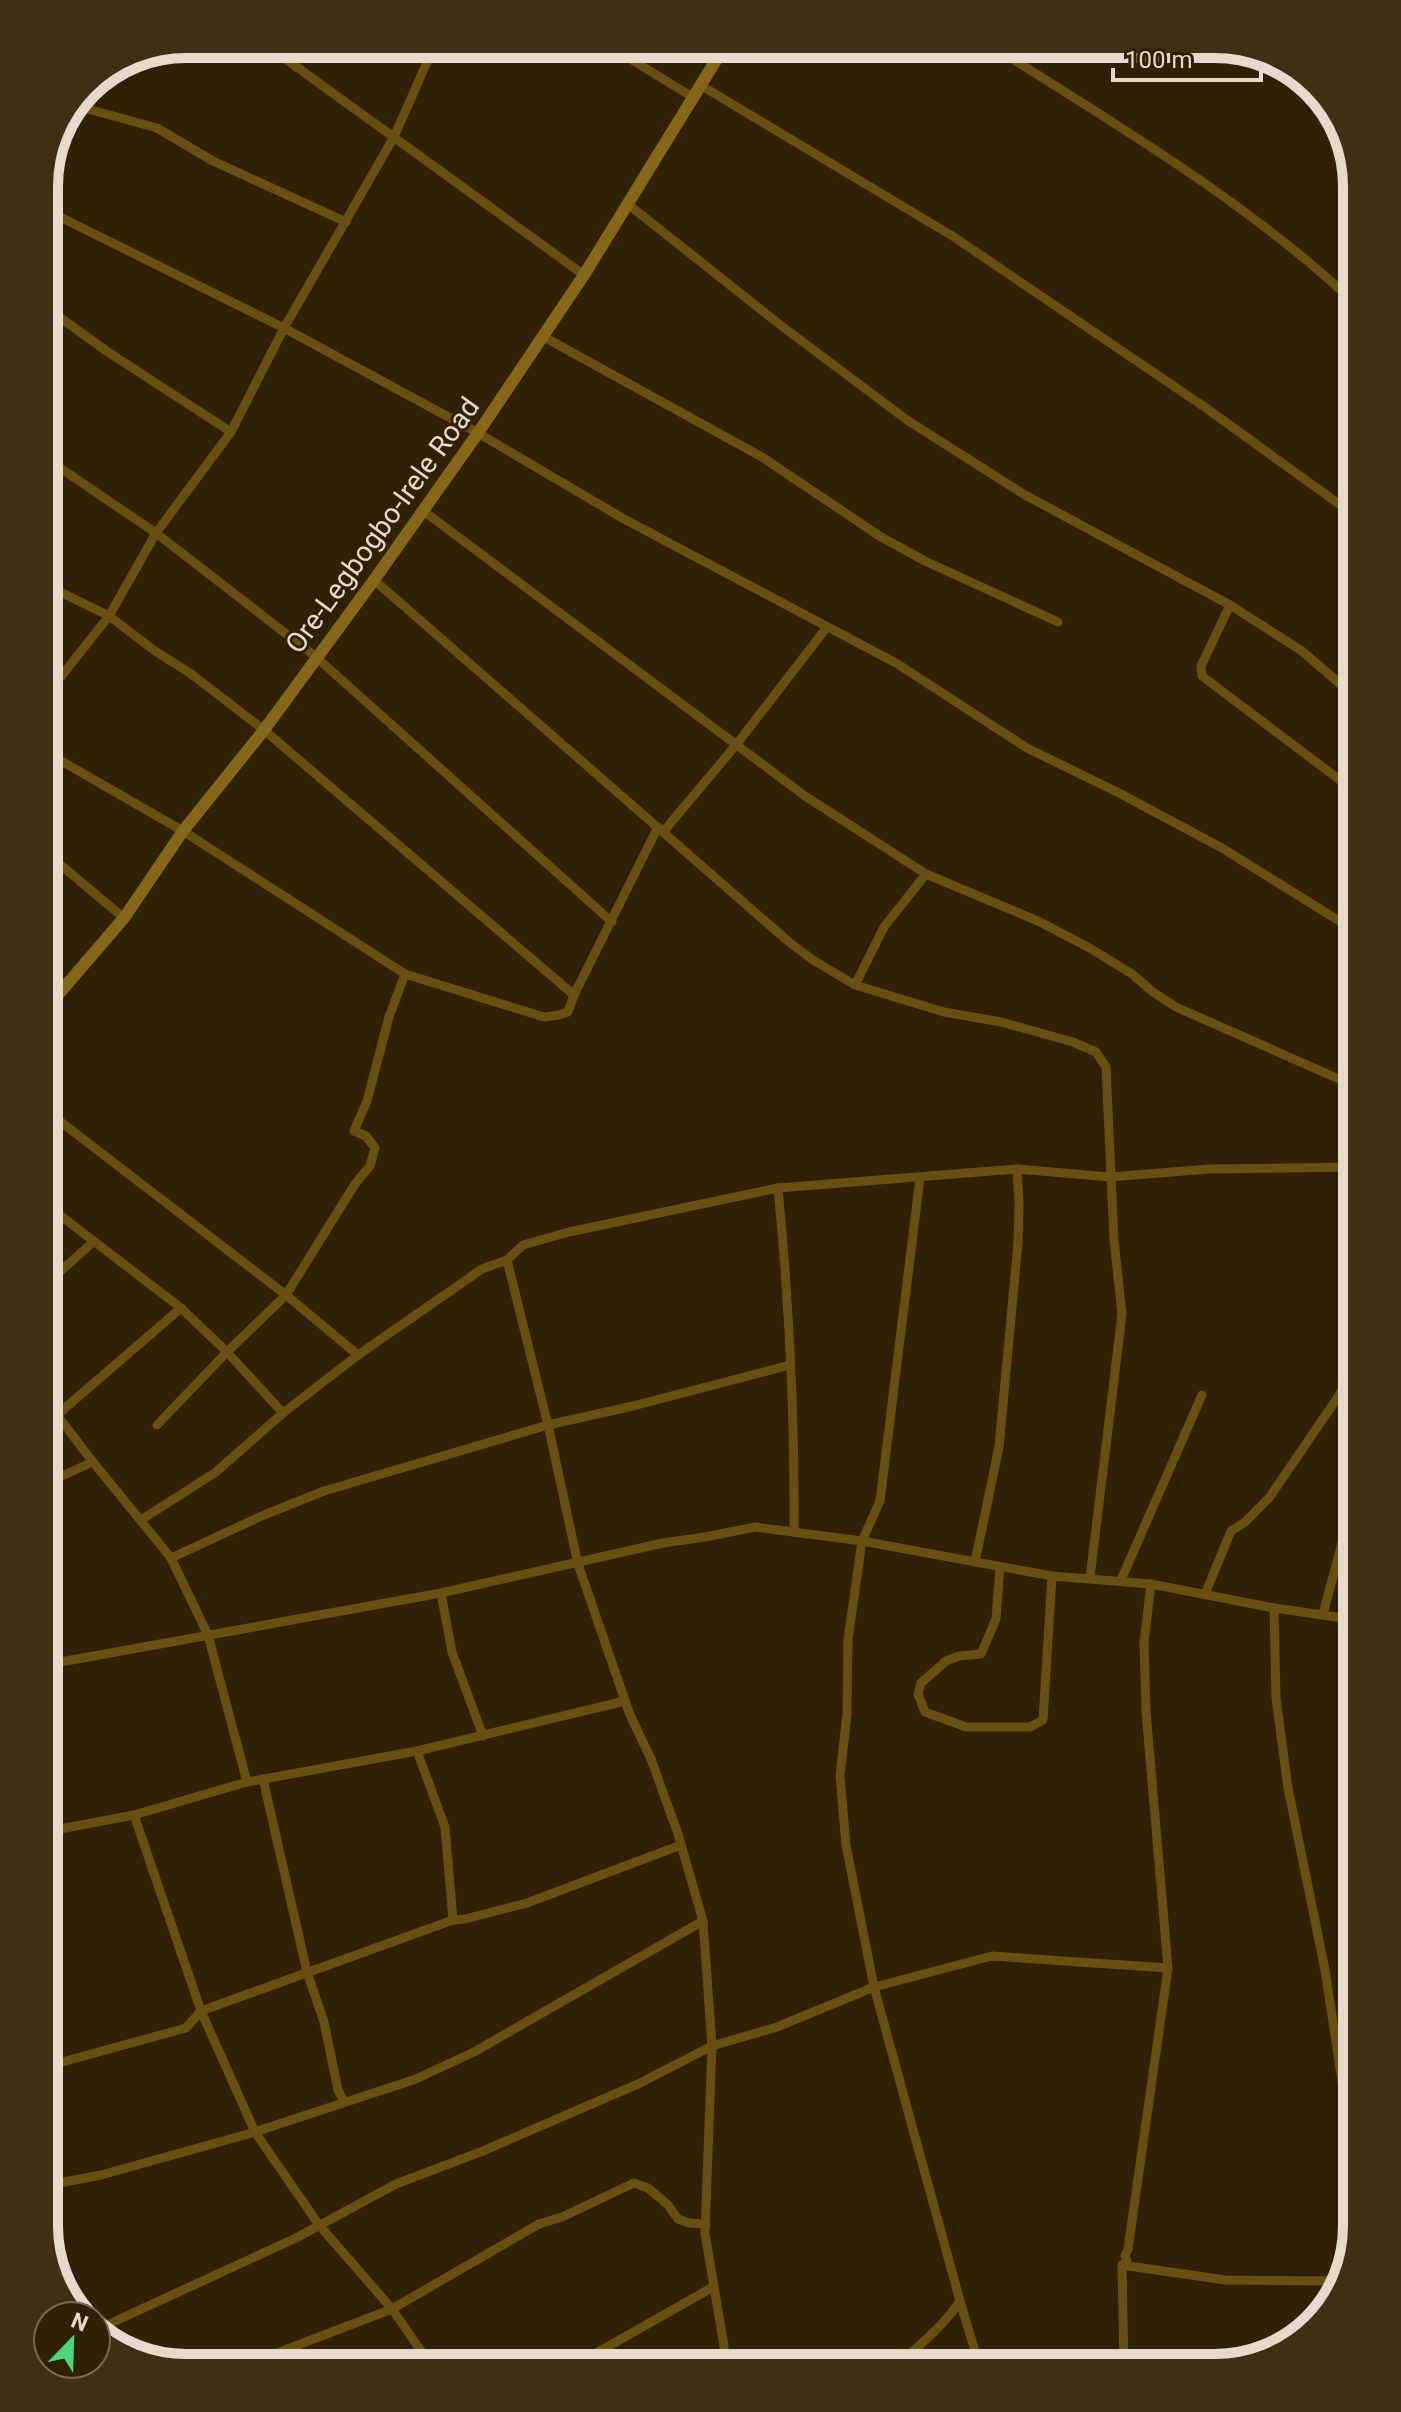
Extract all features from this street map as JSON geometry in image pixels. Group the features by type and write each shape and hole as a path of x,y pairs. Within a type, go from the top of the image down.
{"main road":[{"name":"Ore-Legbogbo-Irele Road","path":"58,990 124,918 183,831 264,730 374,580 544,337 718,58"}],"street":[{"path":"285,58 584,275"},
{"path":"58,680 109,616 156,533 231,432 284,328 394,137 429,58"},
{"path":"629,58 694,98"},
{"path":"1011,58 1208,184 1285,241 1343,293"},
{"path":"702,86 954,237 1206,408 1343,507"},
{"path":"86,108 157,128 213,161 346,222"},
{"path":"629,205 907,420 1025,495 1230,605 1302,651 1343,687"},
{"path":"58,216 284,328 478,433 624,519 896,663 1027,748 1222,848 1343,923"},
{"path":"58,316 231,432"},
{"path":"544,337 762,457 881,537 925,561 1058,622"},
{"path":"58,466 156,533 316,657 612,922"},
{"path":"422,510 805,796 926,874 1038,921 1132,974 1176,1007 1343,1081"},
{"path":"374,580 813,960 855,985 944,1012 1001,1022 1073,1042 1096,1052 1106,1067 1107,1076 1110,1177 1122,1314 1090,1578"},
{"path":"58,591 109,616 264,730 574,995"},
{"path":"1230,605 1201,666 1202,676 1343,782"},
{"path":"58,759 183,831 405,974 544,1017 559,1015 568,1012 660,829 736,745 827,627"},
{"path":"58,863 124,918"},
{"path":"855,985 884,927 926,874"},
{"path":"157,1425 286,1295 355,1184 370,1166 375,1148 371,1141 354,1131 367,1101 389,1017 405,974"},
{"path":"58,1120 286,1295 358,1355"},
{"path":"141,1520 216,1472 283,1413 358,1355 482,1269 507,1260 523,1245 569,1232 778,1188 1017,1169 1110,1177 1209,1169 1343,1167"},
{"path":"975,1562 999,1447 1018,1243 1017,1169"},
{"path":"920,1178 880,1501 862,1541 848,1640 847,1714 840,1776 846,1845 874,1987 976,2354"},
{"path":"778,1188 787,1282 795,1447 794,1531"},
{"path":"58,1214 181,1308 283,1413"},
{"path":"58,1273 93,1242"},
{"path":"507,1260 578,1564 625,1701 651,1759 703,1921 712,2046 706,2224 724,2354"},
{"path":"58,1414 181,1308"},
{"path":"171,1558 324,1491 548,1425 790,1365"},
{"path":"1205,1594 1231,1531 1269,1498 1343,1387"},
{"path":"1121,1580 1202,1395"},
{"path":"58,1416 171,1558 208,1635 247,1782"},
{"path":"58,1478 93,1462"},
{"path":"58,1662 441,1593 663,1543 755,1527 862,1541 1052,1576 1151,1584 1274,1608 1343,1618"},
{"path":"1323,1614 1343,1539"},
{"path":"1000,1567 996,1619 981,1654 946,1661 921,1683 918,1694 925,1712 966,1727 1030,1727 1043,1720 1052,1576"},
{"path":"1122,2265 1127,2261 1125,2256 1168,1968 1146,1711 1144,1642 1151,1584"},
{"path":"441,1593 452,1652 483,1736"},
{"path":"1274,1608 1276,1698 1288,1788 1325,1970 1343,2088"},
{"path":"58,1829 134,1815 247,1782 417,1751 625,1701"},
{"path":"417,1751 445,1827 453,1920"},
{"path":"263,1779 307,1972 324,2022 338,2090 344,2102"},
{"path":"134,1815 201,2011 255,2132 319,2225 392,2309 423,2354"},
{"path":"58,2063 186,2028 201,2011 453,1920 527,1903 681,1845"},
{"path":"58,2183 101,2175 255,2132 416,2079 474,2052 703,1921"},
{"path":"112,2322 319,2225 396,2184 483,2151 624,2090 712,2046 777,2027 874,1987 992,1956 1168,1968"},
{"path":"275,2354 392,2309 539,2224 562,2217 634,2183 648,2188 668,2205 678,2219 706,2224"},
{"path":"1122,2265 1225,2280 1330,2281"},
{"path":"1122,2265 1124,2354"},
{"path":"595,2354 713,2287"},
{"path":"909,2354 951,2317 960,2301"}]}
